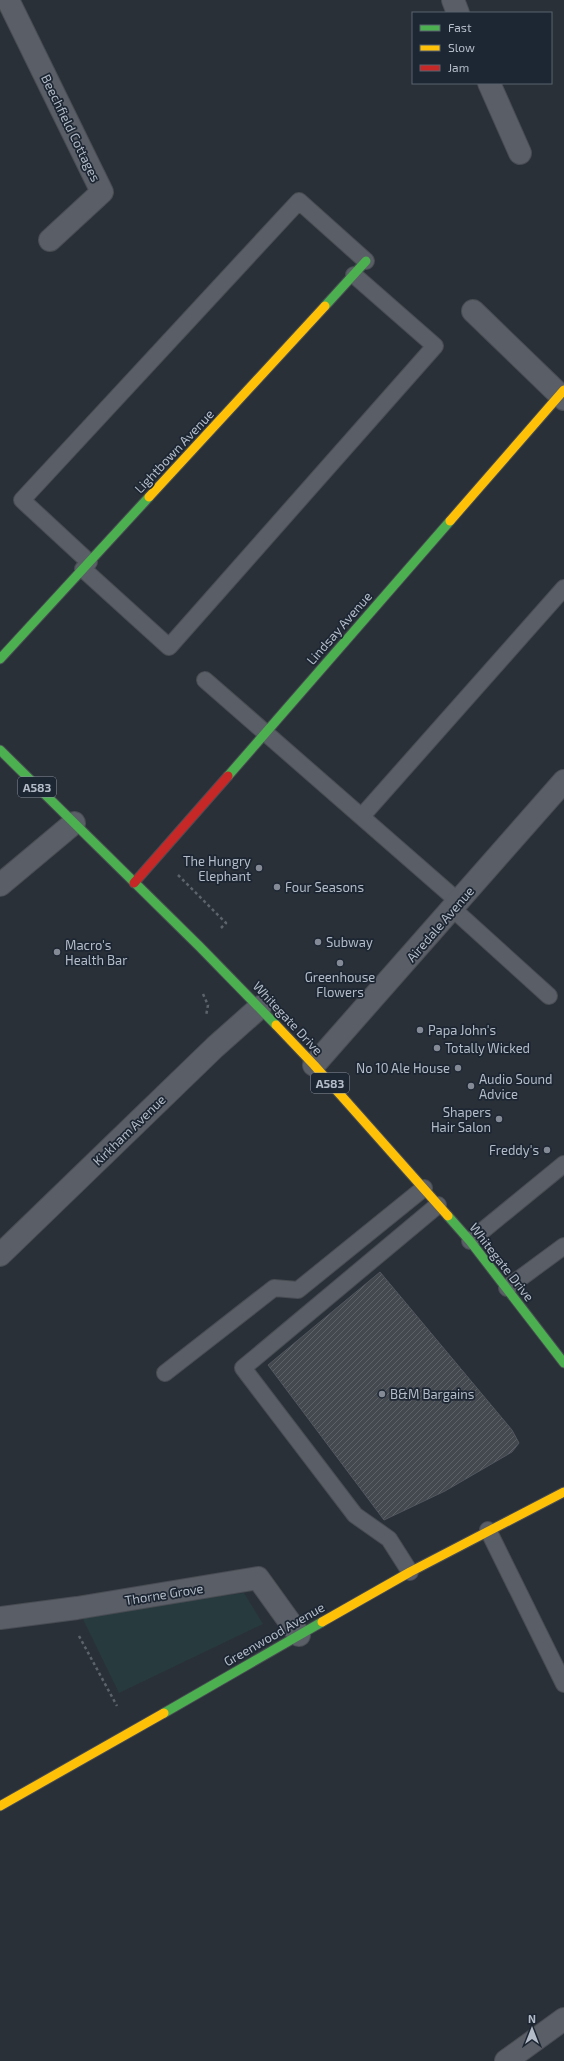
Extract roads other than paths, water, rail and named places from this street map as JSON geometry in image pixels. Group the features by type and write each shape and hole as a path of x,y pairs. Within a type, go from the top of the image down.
{"street":[{"name":"Beechfield Cottages","path":"8,0 102,192 50,240"},
{"path":"453,0 458,12"},
{"path":"489,84 520,153"},
{"name":"Lightbown Avenue","path":"0,659 366,261"},
{"path":"472,310 563,395"},
{"name":"Lindsay Avenue","path":"134,883 563,395"},
{"name":"Whitegate Drive","path":"0,750 260,1007 314,1065 470,1241 564,1363"},
{"name":"Airedale Avenue","path":"314,1065 456,906 564,781"},
{"path":"0,885 74,824"},
{"name":"Kirkham Avenue","path":"0,1255 215,1047 260,1007"},
{"name":"Greenwood Avenue","path":"0,1806 410,1572 488,1530 564,1492"},
{"name":"Thorne Grove","path":"0,1618 64,1610 258,1578 299,1635"},
{"path":"506,2061 564,2019"}],"lane":[{"path":"354,275 435,346 169,646 22,500 299,201 366,261"},
{"path":"362,816 564,588"},
{"path":"205,680 362,816 549,996"},
{"path":"470,1241 564,1164"},
{"path":"165,1373 274,1288 298,1290 424,1188"},
{"path":"410,1572 389,1539 354,1515 243,1368 438,1205"},
{"path":"507,1288 564,1246"},
{"path":"488,1530 564,1684"}],"place":[{"name":"The Hungry Elephant","path":"259,868"},
{"name":"Four Seasons","path":"277,887"},
{"name":"Subway","path":"318,942"},
{"name":"Macro's Health Bar","path":"57,952"},
{"name":"Greenhouse Flowers","path":"340,963"},
{"name":"Papa John's","path":"420,1030"},
{"name":"Totally Wicked","path":"437,1048"},
{"name":"No 10 Ale House","path":"458,1068"},
{"name":"Audio Sound Advice","path":"471,1086"},
{"name":"Shapers Hair Salon","path":"499,1119"},
{"name":"Freddy's","path":"547,1150"},
{"name":"B&M Bargains","path":"382,1394"}]}
